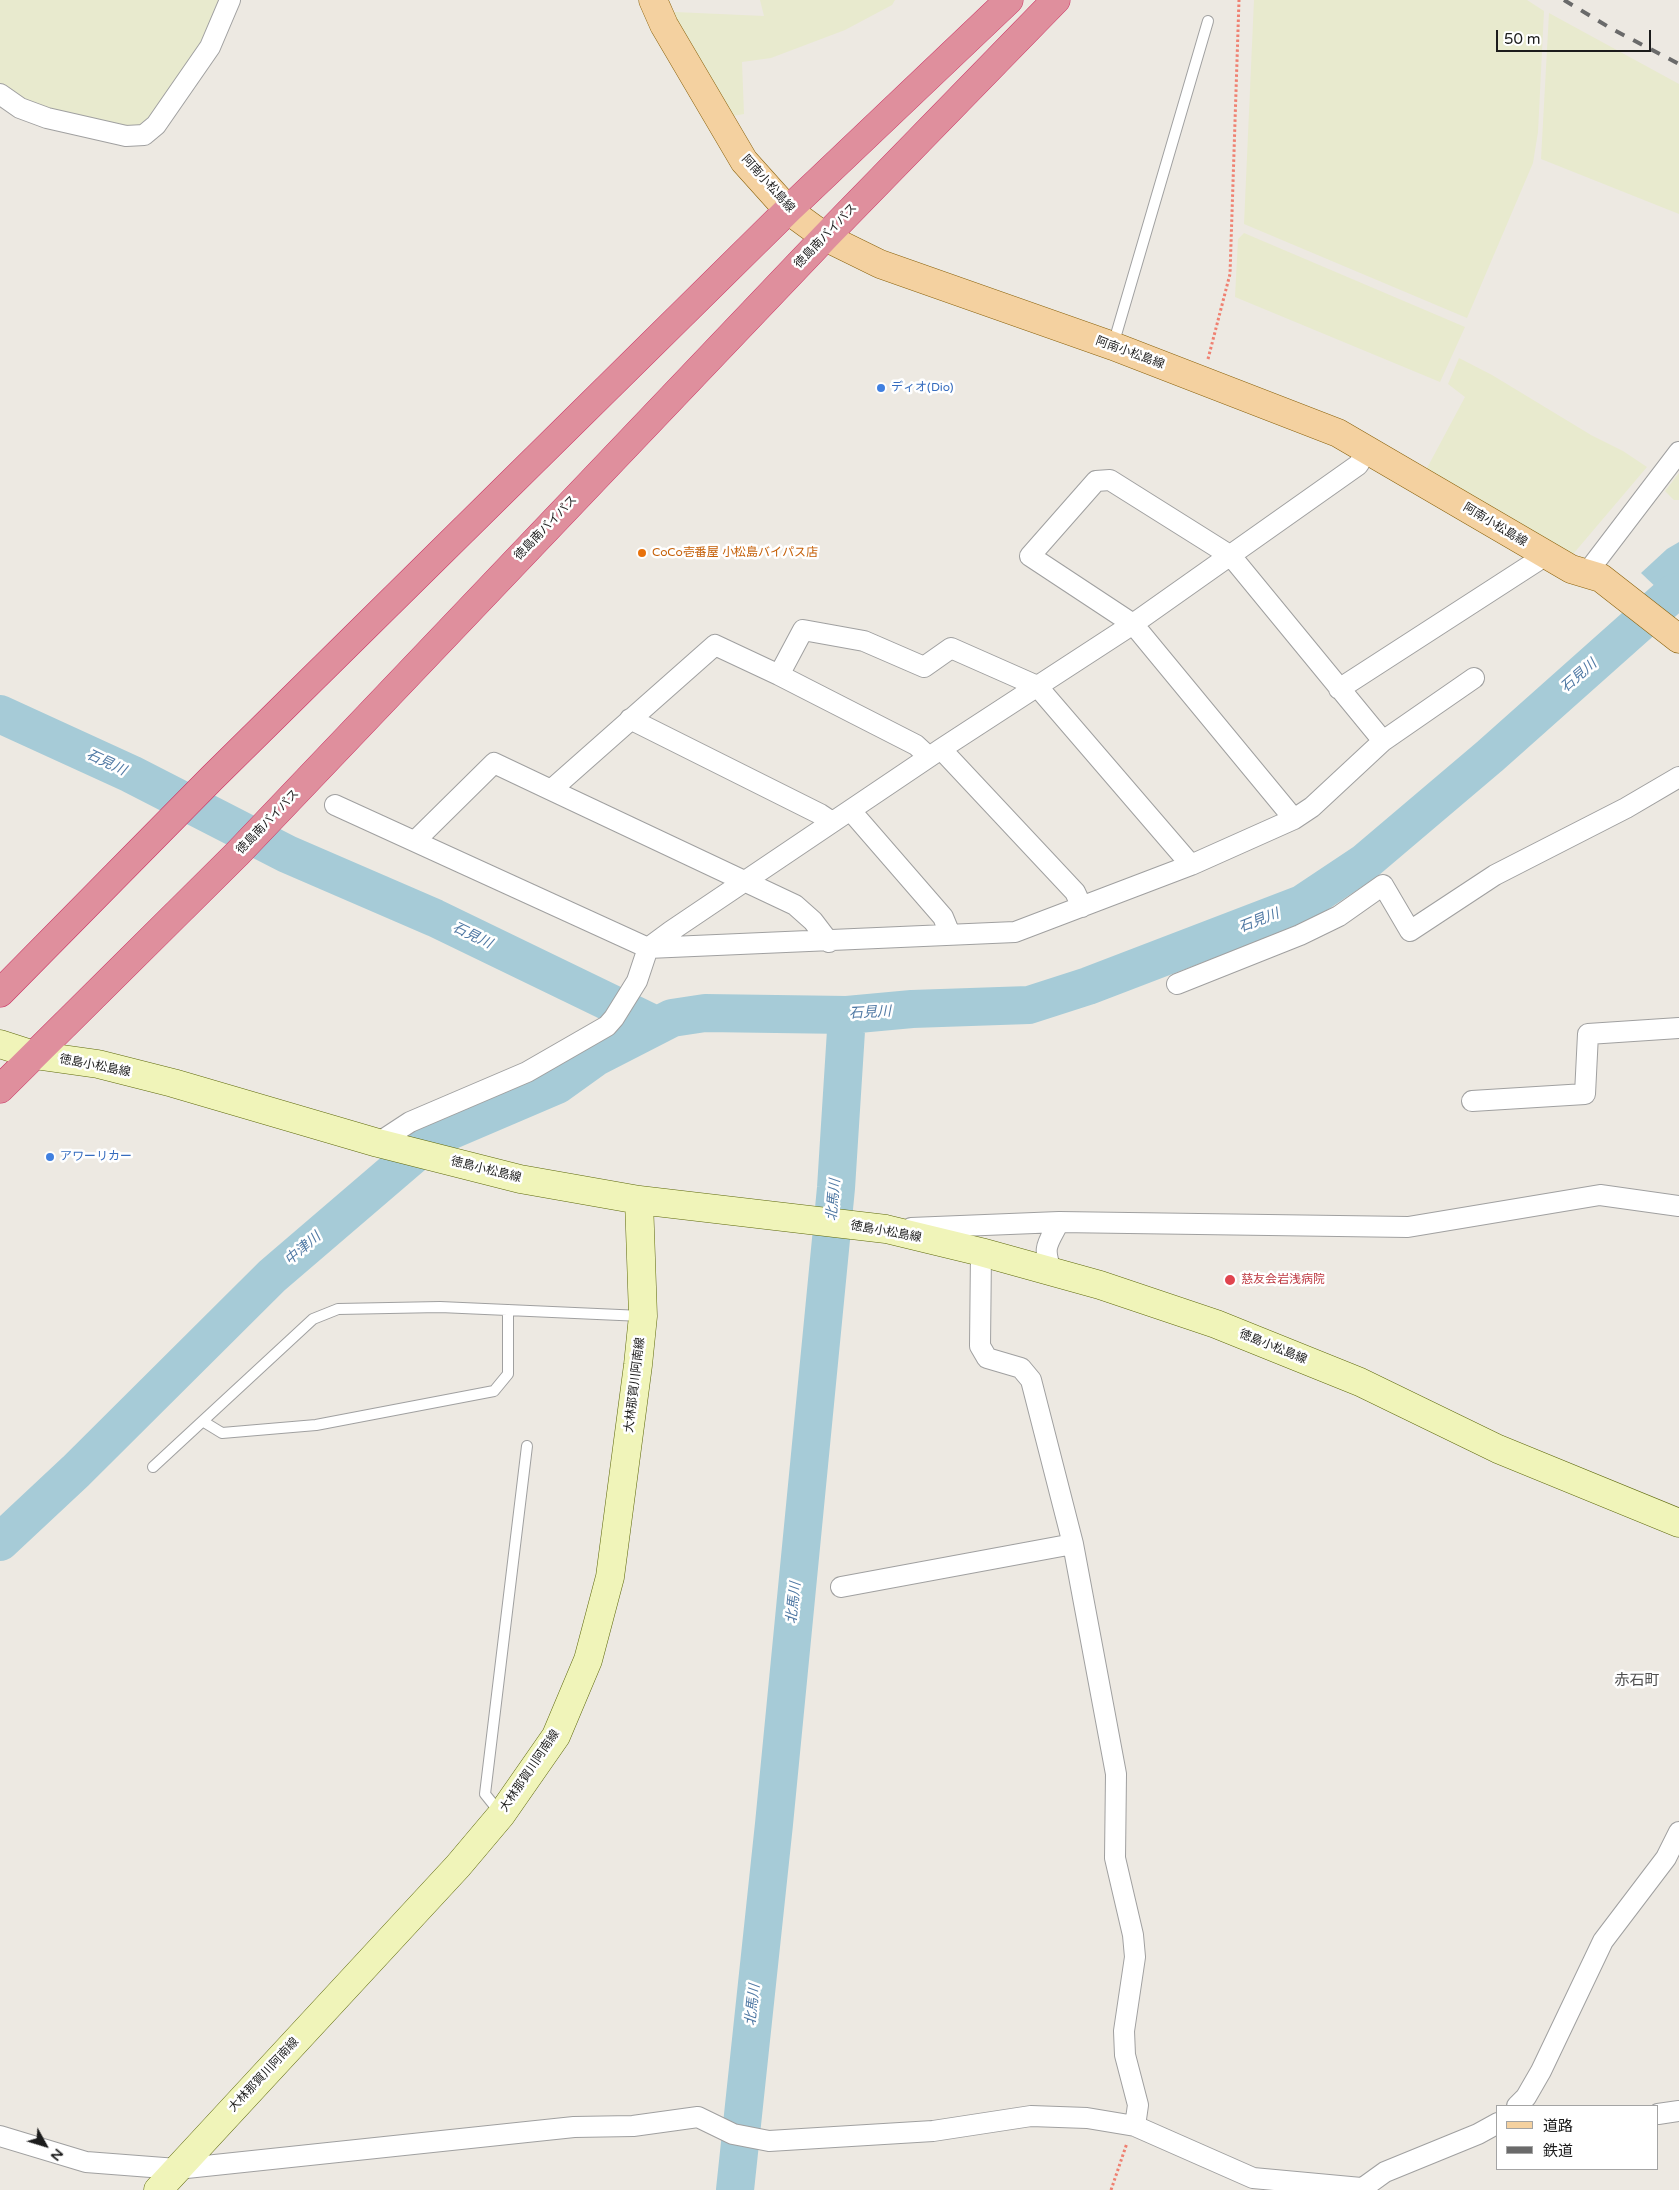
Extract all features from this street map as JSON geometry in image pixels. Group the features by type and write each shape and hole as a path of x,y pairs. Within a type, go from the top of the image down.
{"highway":[{"path":"0,993 212,778 788,210 1009,0"},
{"name":"徳島南バイパス","path":"0,1089 237,854 825,236 1056,0"}],"main road":[{"name":"阿南小松島線","path":"653,0 664,25 744,161 788,210 825,236 880,264 1202,379 1338,433 1571,569 1601,578 1679,639"},
{"name":"徳島小松島線","path":"0,1044 34,1055 98,1064 172,1083 391,1146 520,1179 639,1200 886,1230 981,1252 1052,1272 1216,1324 1351,1378 1498,1449 1679,1523"},
{"name":"大林那賀川阿南線","path":"158,2190 451,1874 501,1815 556,1736 588,1660 610,1577 643,1316 639,1200"}],"street":[{"path":"0,94 20,108 47,118 126,136 144,135 156,125 210,47 230,0"},
{"path":"391,1146 410,1122 527,1072 606,1026 614,1018 637,982 648,948 742,882 851,811 935,753 1133,624 1358,466 1368,450"},
{"path":"1586,574 1679,452"},
{"path":"1294,819 1133,624 1030,556 1096,480 1110,480 1231,556 1383,741"},
{"path":"1339,689 1537,561 1543,553"},
{"path":"779,675 803,630 864,641 924,667 951,648 1037,686 1191,865"},
{"path":"551,790 716,645 935,753 1075,892 1082,907"},
{"path":"335,805 648,948 830,942 950,934 1015,932 1191,865 1294,819 1312,807 1383,741 1474,678"},
{"path":"630,719 820,814 832,822"},
{"path":"415,841 494,763 742,882 795,905 813,921 830,942"},
{"path":"1177,984 1300,935 1339,916 1382,885 1410,931 1495,875 1626,808 1679,778"},
{"path":"851,811 943,917 950,934"},
{"path":"1472,1101 1586,1094 1588,1034 1679,1028"},
{"path":"886,1230 1059,1222 1408,1227 1600,1195 1679,1206"},
{"path":"1052,1272 1045,1254 1048,1242 1059,1222"},
{"path":"981,1252 980,1346 987,1358 1021,1368 1031,1380 1073,1544 1116,1774 1115,1858 1133,1935 1134,1949 1124,2031 1125,2055 1138,2105 1134,2126"},
{"path":"841,1587 1073,1544"},
{"path":"1518,2105 1526,2097 1541,2071 1603,1941 1666,1858 1679,1832"},
{"path":"1659,2114 1679,2111"},
{"path":"0,2136 86,2162 177,2169 574,2127 633,2126 698,2116 741,2136 769,2141 934,2131 1031,2116 1087,2118 1134,2126 1253,2178 1360,2189 1385,2172 1478,2134 1496,2124"}],"lane":[{"path":"1112,346 1208,21"},
{"path":"153,1467 204,1422 313,1319 338,1309 440,1307 643,1316"},
{"path":"204,1422 222,1433 316,1425 494,1391 508,1374 508,1310"},
{"path":"501,1815 485,1794 527,1446"}],"path":[{"path":"1202,379 1230,274 1239,0"},
{"path":"1111,2190 1134,2126"}],"green space":[{"path":"0,0 218,0 199,49 149,121 134,129 39,108 0,85"},
{"path":"760,0 895,0 892,5 845,30 771,58 742,62 744,114 727,117 670,16 675,12 764,16"},
{"path":"1254,0 1527,0 1544,11 1538,132 1533,163 1467,318 1244,224"},
{"path":"1549,13 1679,84 1679,214 1541,159"},
{"path":"1244,233 1465,327 1440,382 1235,297 1238,239"},
{"path":"1459,358 1492,375 1591,435 1623,451 1647,467 1574,553 1568,556 1426,470 1465,397 1448,384"},
{"path":"1679,473 1679,500 1674,500 1665,491"}],"water":[{"path":"1679,542 1679,609 1641,573 1667,549"}],"waterway":[{"name":"石見川","path":"0,1542 76,1471 272,1276 433,1138 557,1085 596,1057 672,1018 705,1013 847,1015 912,1009 1029,1005 1088,986 1302,904 1365,862 1490,756 1672,594 1679,592"},
{"name":"石見川","path":"0,714 131,774 287,854 435,918 656,1025"},
{"name":"北馬川","path":"735,2190 774,1824 836,1188 847,1015"}],"railway":[{"path":"1564,0 1612,29 1679,64"}],"place":[{"name":"ディオ(Dio)","path":"881,388"},
{"name":"CoCo壱番屋 小松島バイパス店","path":"642,553"},
{"name":"アワーリカー","path":"50,1157"},
{"name":"慈友会岩浅病院","path":"1230,1280"}],"district":[{"name":"赤石町","path":"1637,1681"}],"water label":[{"name":"中津川","path":"303,1249"}]}
